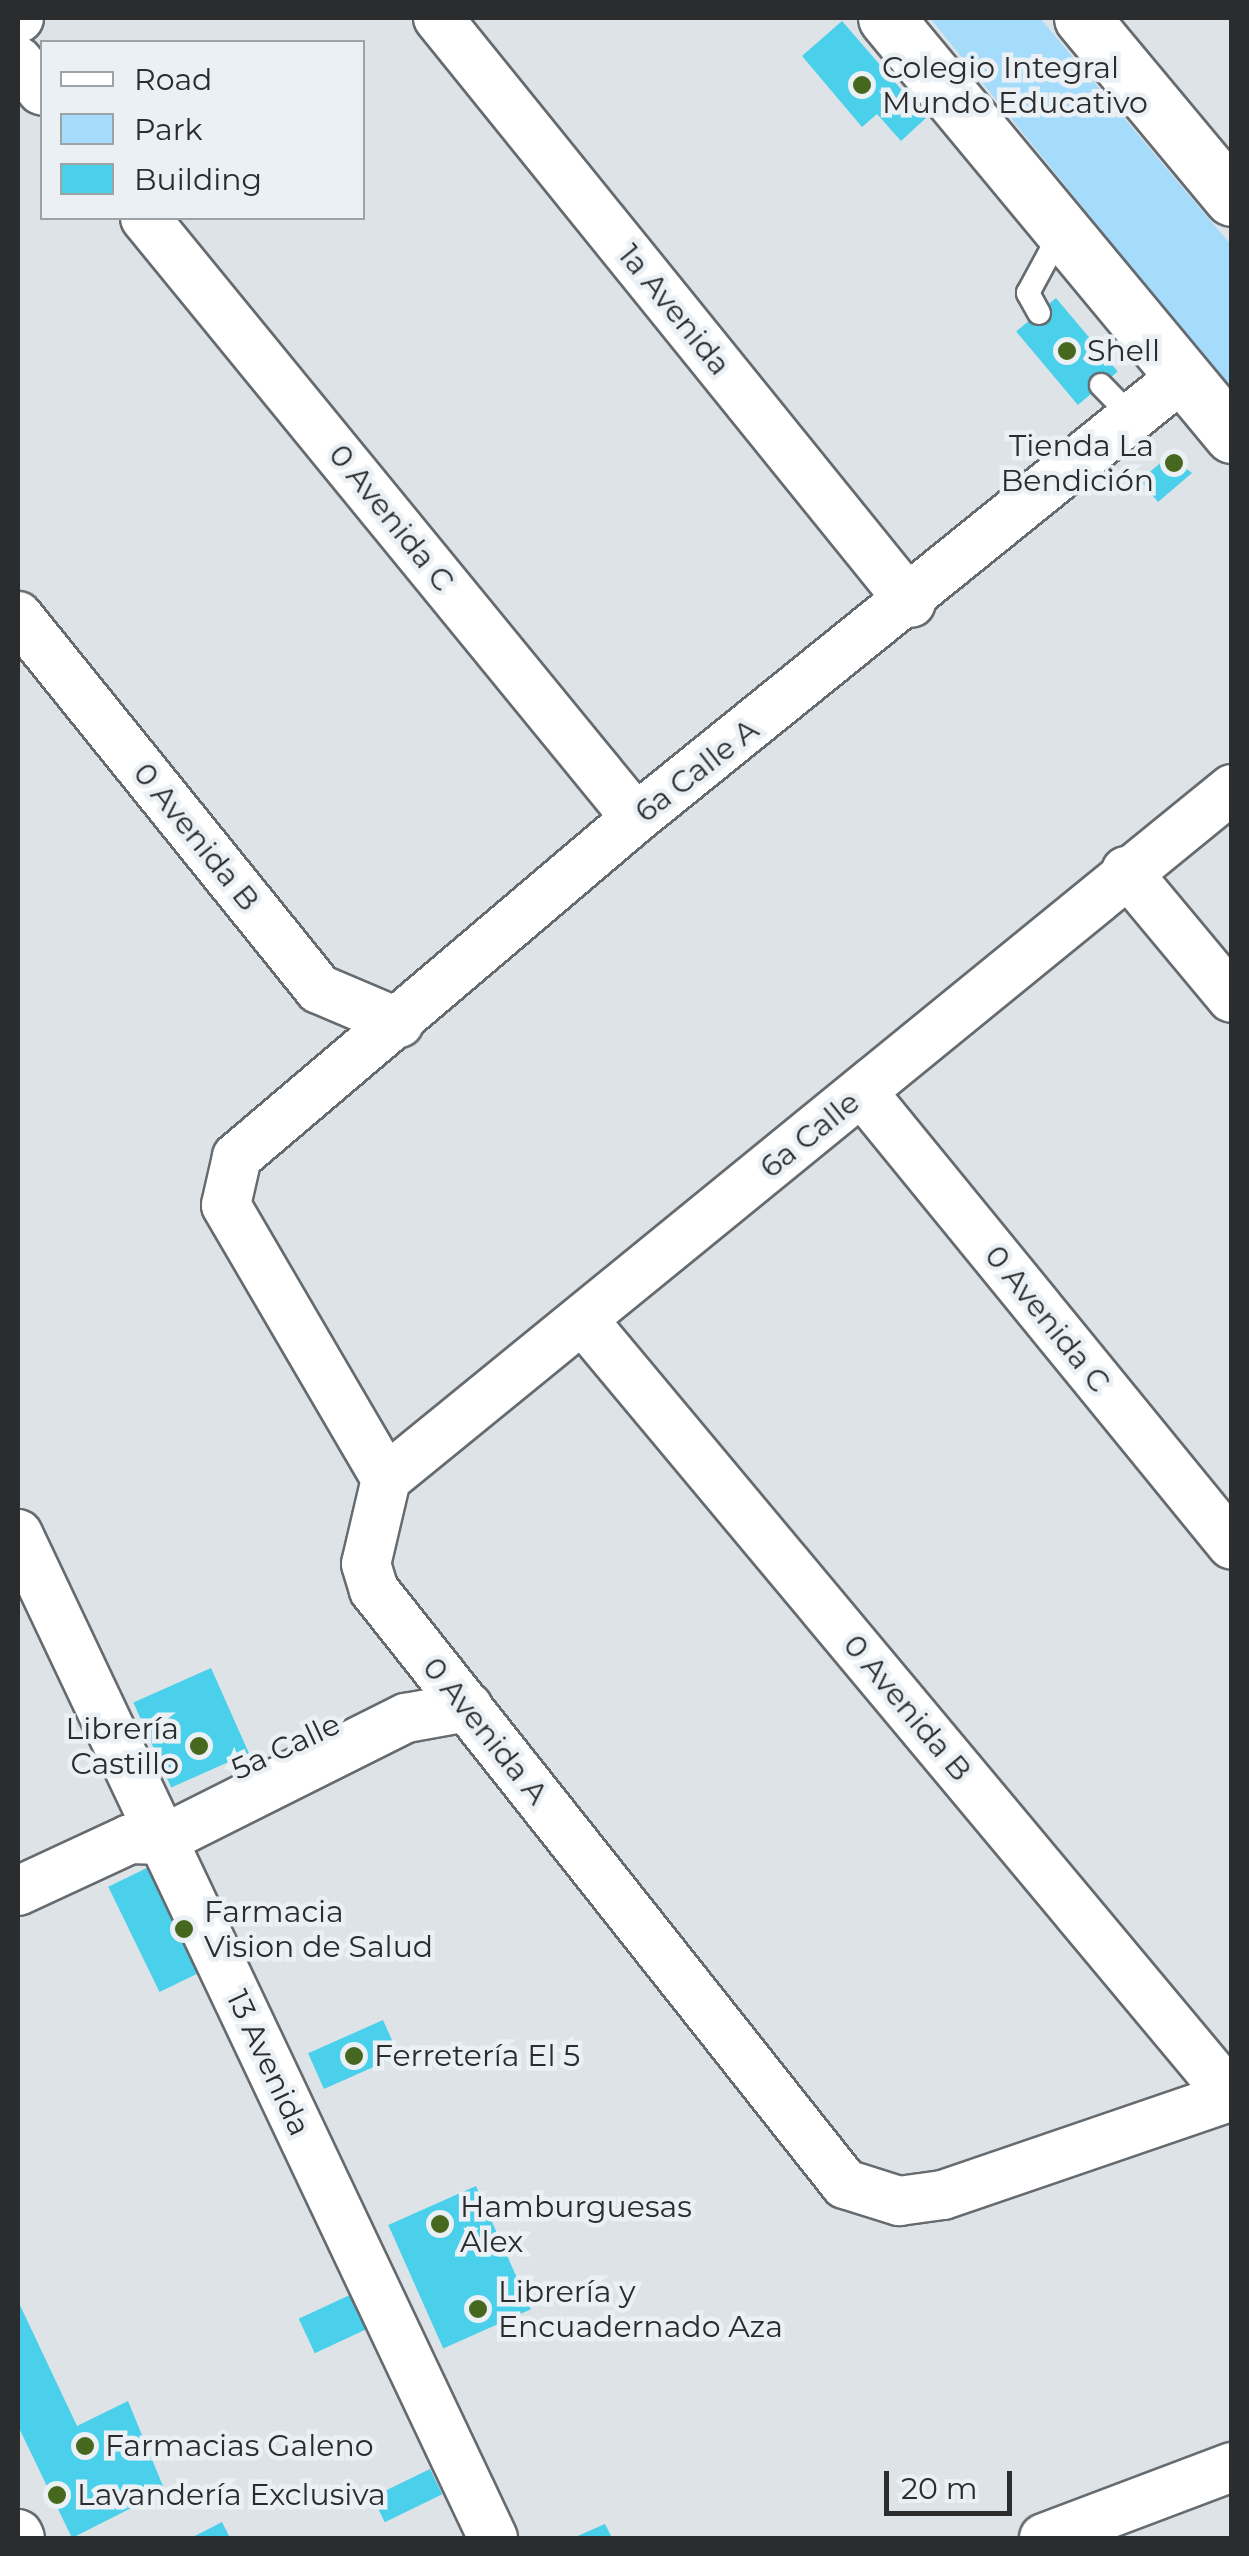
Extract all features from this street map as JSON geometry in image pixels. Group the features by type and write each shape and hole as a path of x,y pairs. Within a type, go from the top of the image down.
{"main road":[{"path":"886,18 1232,435"},
{"path":"1082,18 1232,198"}],"street":[{"name":"1a Avenida","path":"438,18 911,603"},
{"path":"18,61 40,89"},
{"name":"0 Avenida C","path":"148,220 636,818"},
{"name":"6a Calle A","path":"386,1479 226,1205 227,1182 237,1157 636,818 911,603 1117,402 1184,376"},
{"name":"0 Avenida B","path":"18,616 318,989 399,1023"},
{"name":"6a Calle","path":"386,1479 862,1093 1126,871 1232,789"},
{"path":"1126,871 1232,998"},
{"name":"0 Avenida C","path":"862,1093 1232,1545"},
{"name":"0 Avenida B","path":"583,1320 1232,2096"},
{"name":"0 Avenida A","path":"386,1479 373,1505 366,1564 410,1636 845,2184 900,2200 943,2195 1232,2096"},
{"name":"13 Avenida","path":"18,1534 147,1830 493,2538"},
{"name":"5a Calle","path":"147,1830 392,1698 404,1683 410,1636"},
{"name":"5a Calle","path":"18,1890 406,1718 468,1707"},
{"path":"1044,2538 1232,2467"}],"lane":[{"path":"1039,313 1028,293 1063,229"}],"green space":[{"path":"930,18 1040,18 1231,245 1231,391"}],"building":[{"name":"Colegio Integral Mundo Educativo","path":"842,21 926,118 901,141 877,114 862,127 802,56"},
{"name":"Shell","path":"1056,298 1118,372 1078,405 1016,331"},
{"path":"1169,456 1192,473 1158,502 1140,480"},
{"path":"211,1668 249,1753 171,1788 133,1703"},
{"path":"155,1864 206,1969 160,1992 108,1887"},
{"name":"Ferretería El 5","path":"383,2020 399,2056 324,2089 308,2053"},
{"path":"476,2186 531,2309 443,2348 388,2225"},
{"path":"354,2293 370,2327 315,2353 299,2319"},
{"path":"18,2301 77,2426 128,2401 165,2491 72,2538 18,2426"},
{"path":"430,2469 442,2494 385,2522 372,2497"},
{"path":"222,2522 230,2538 191,2538"},
{"path":"605,2524 612,2538 573,2538"}],"place":[{"name":"Colegio Integral Mundo Educativo","path":"862,85"},
{"name":"Shell","path":"1067,351"},
{"name":"Tienda La Bendición","path":"1174,463"},
{"name":"Librería Castillo","path":"199,1746"},
{"name":"Farmacia Vision de Salud","path":"184,1929"},
{"name":"Ferretería El 5","path":"354,2056"},
{"name":"Hamburguesas Alex","path":"440,2224"},
{"name":"Librería y Encuadernado Aza","path":"478,2309"},
{"name":"Farmacias Galeno","path":"85,2446"},
{"name":"Lavandería Exclusiva","path":"57,2495"}]}
